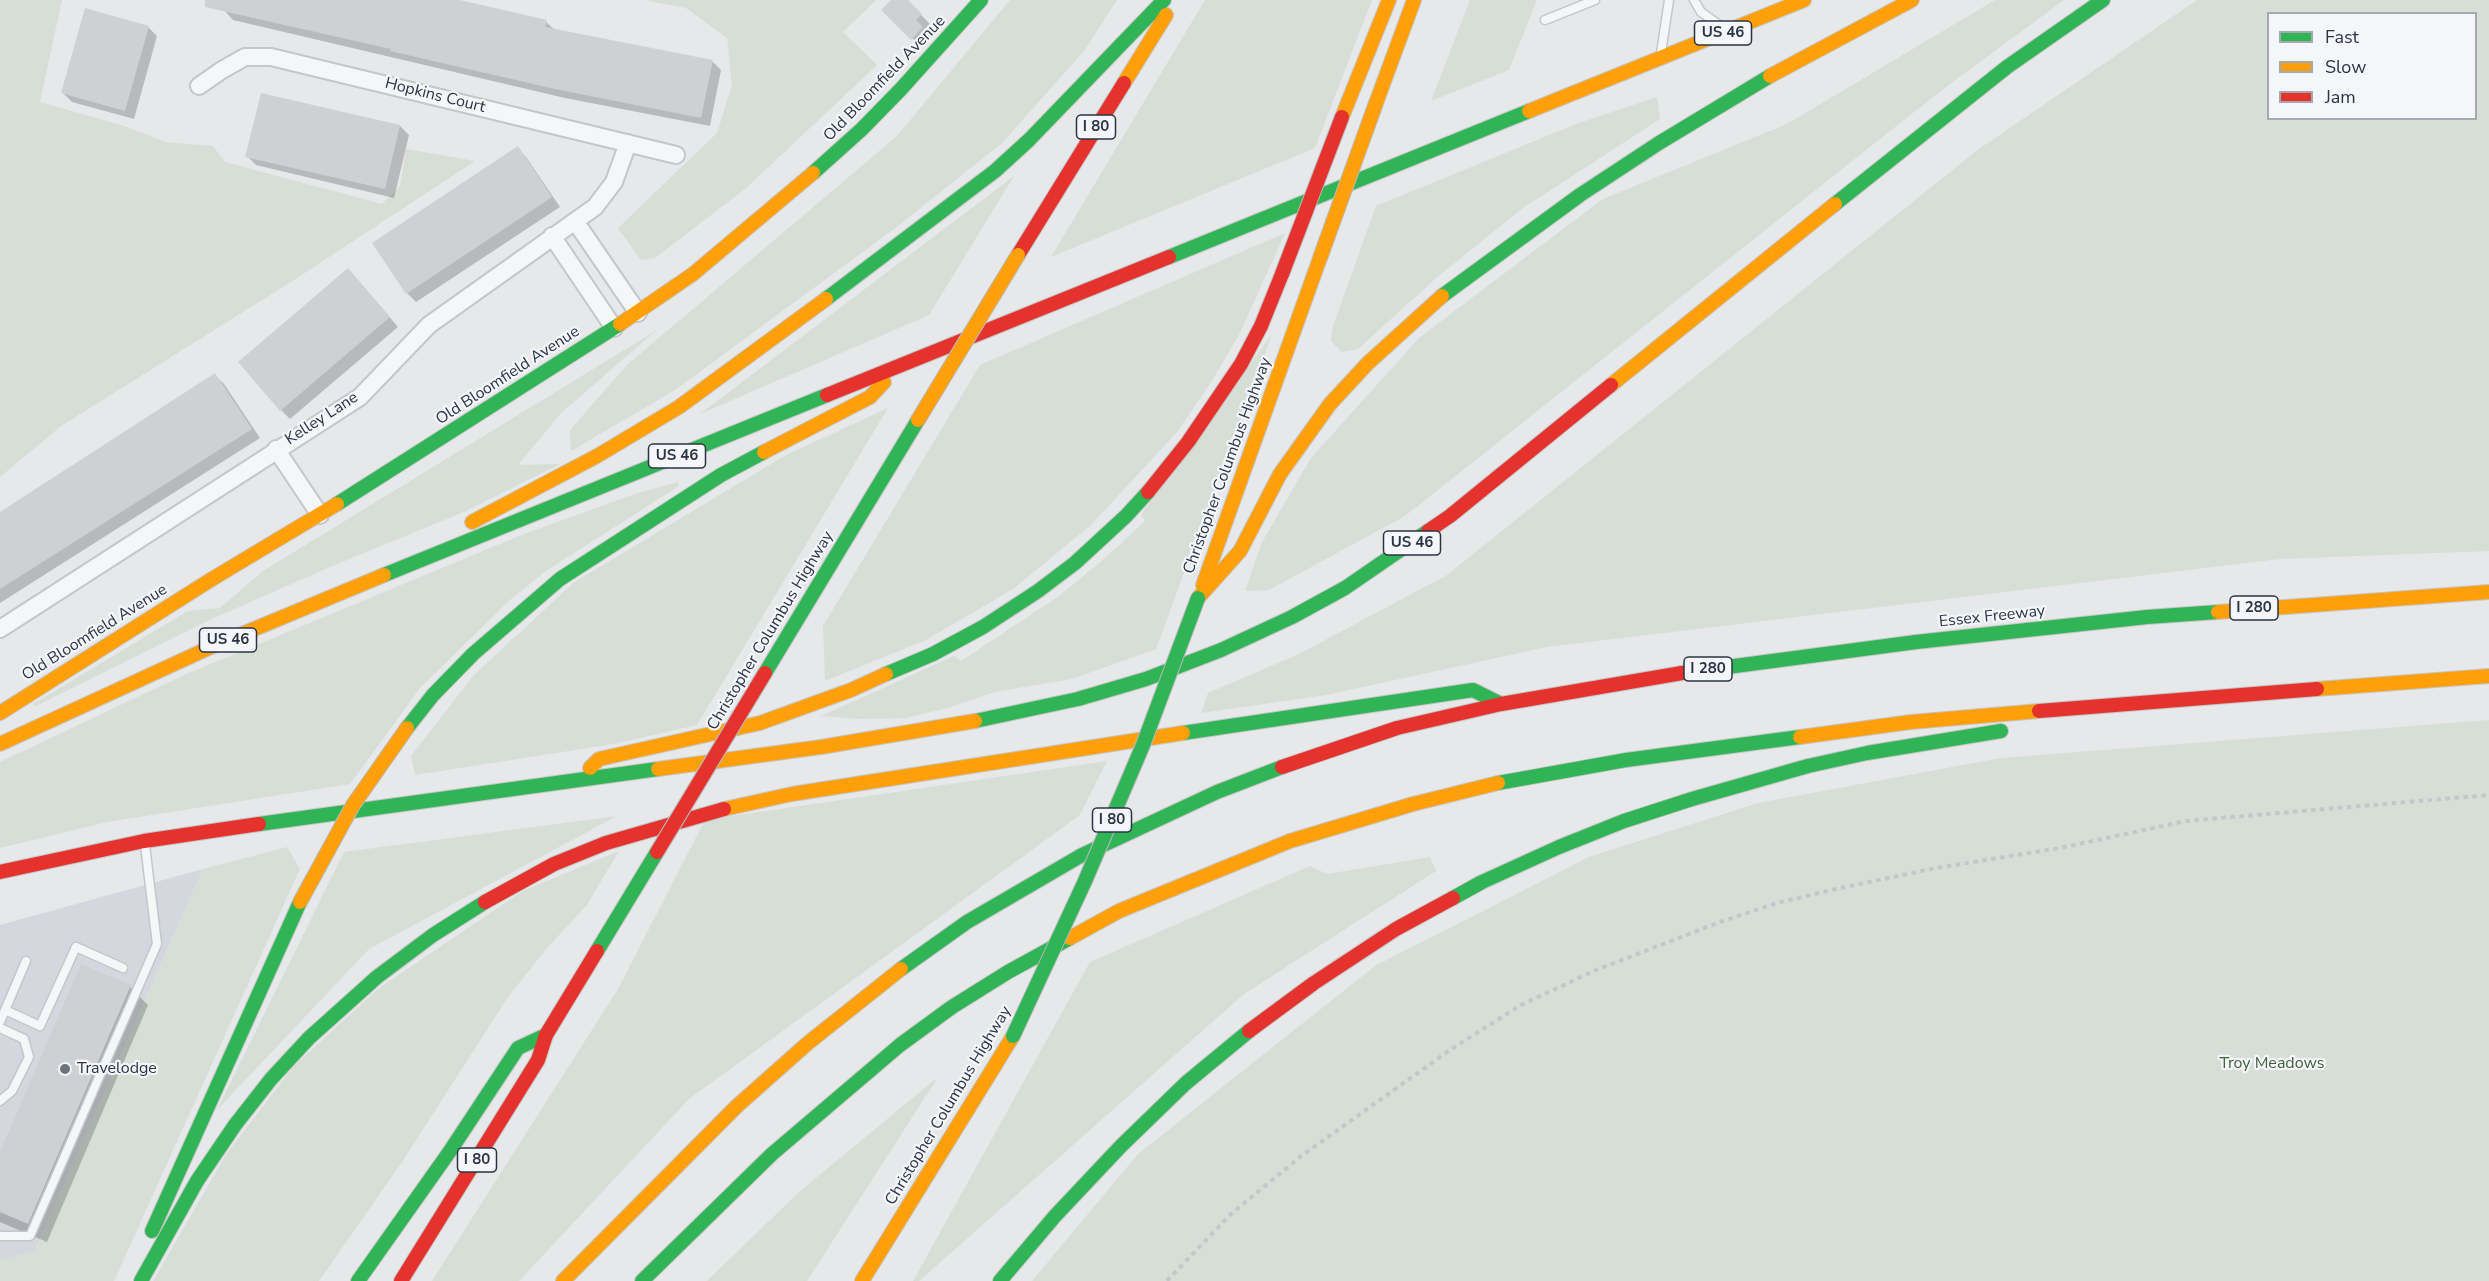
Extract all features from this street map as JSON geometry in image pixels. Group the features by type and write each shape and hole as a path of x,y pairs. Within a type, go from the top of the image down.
{"main road":[{"name":"Old Bloomfield Avenue","path":"0,713 212,579 320,515 638,313 702,267 822,166 902,89 981,0"},
{"path":"458,544 474,519 597,456 679,407 916,233 995,171 1029,140 1164,0"},
{"name":"Christopher Columbus Highway","path":"401,1281 538,1060 546,1035 1175,0"},
{"path":"577,782 599,759 760,723 851,690 943,649 983,627 1038,591 1075,563 1126,516 1188,442 1241,364 1261,326 1389,0"},
{"name":"Christopher Columbus Highway","path":"862,1281 1012,1036 1119,803 1198,598 1414,0"},
{"name":"US 46","path":"0,744 201,652 458,544 1660,59 1727,31 1767,11 1804,0"},
{"path":"1198,598 1240,551 1280,474 1330,404 1368,363 1448,290 1580,195 1676,132 1785,67 1912,0"},
{"name":"US 46","path":"0,872 144,841 821,747 1040,708 1146,679 1221,651 1292,617 1345,588 1450,516 1928,129 2007,67 2103,0"},
{"path":"133,1281 161,1208 300,902 352,805 433,695 473,654 560,579 721,475 870,397 896,367"},
{"name":"Essex Freeway","path":"563,1281 729,1114 807,1043 887,979 966,922 1082,855 1226,788 1315,754 1397,728 1501,704 1648,678 1916,642 2147,617 2489,592"},
{"path":"642,1281 772,1154 909,1038 1008,972 1072,934 1119,910 1290,841 1413,804 1508,781 1626,760 1911,722 2138,702 2489,676"},
{"path":"141,1281 197,1181 235,1125 271,1079 309,1038 377,976 433,934 492,897 554,864 606,843 729,808 792,794 1289,716 1473,690 1501,704"},
{"path":"1000,1281 1055,1216 1121,1146 1186,1083 1246,1033 1314,983 1396,929 1482,882 1624,821 1808,766 1867,753 2009,729 2138,702"},
{"path":"358,1281 450,1151 518,1048 546,1035"}],"street":[{"name":"Hopkins Court","path":"199,86 245,57 272,57 676,155"},
{"name":"Kelley Lane","path":"0,629 360,397 429,324 595,207 607,194 620,170 628,143"},
{"path":"575,221 638,313"},
{"path":"552,236 614,328"},
{"path":"276,449 320,515"}],"lane":[{"path":"1545,20 1595,0"},
{"path":"1660,59 1669,0"},
{"path":"1694,0 1701,12 1727,31"},
{"path":"0,1236 30,1236 158,944 144,841"},
{"path":"5,1010 40,1026 76,947 123,968"},
{"path":"0,1022 26,961"},
{"path":"0,1028 24,1039 29,1057 12,1091 0,1101"}],"path":[{"path":"1167,1281 1231,1214 1300,1158 1450,1050 1532,1000 1596,970 1720,922 1777,903 1836,889 1936,868 2060,848 2186,820 2489,795"}],"shaded area":[{"path":"203,869 35,1251 0,1261 0,925"}],"green space":[{"path":"0,0 62,0 40,102 124,126 165,142 213,146 225,162 382,204 400,186 406,149 475,161 291,282 61,426 0,477"},
{"path":"644,0 876,0 843,32 877,65 745,189 655,258 641,260 618,228 717,133 732,85 727,38 686,8"},
{"path":"1010,0 1117,0 1084,51 1002,143 894,229 675,390 571,451 570,430 627,365 897,136"},
{"path":"1205,0 1372,0 1315,148 1051,257"},
{"path":"1470,0 1537,0 1509,70 1431,101"},
{"path":"1995,0 2064,0 1938,93 1405,516 1269,590 1245,591 1262,542 1311,458 1420,337 1603,199 1787,124"},
{"path":"2197,0 2489,0 2489,551 2280,559 1547,647 1326,695 1201,713 1208,693 1299,654 1447,575 1979,149"},
{"path":"1657,97 1660,119 1523,208 1435,279 1358,349 1342,352 1331,341 1333,326 1376,206 1576,124"},
{"path":"1014,176 929,315 700,414"},
{"path":"1285,233 1240,333 1210,384 1177,432 1091,525 1013,589 926,640 825,681 823,626 980,365"},
{"path":"657,330 561,413 518,465 560,464 466,511 205,622 34,707 33,704 188,611 220,608 263,571"},
{"path":"1272,334 1156,649 1072,679 994,692 951,707 906,718 860,719 821,716 954,656 961,661 1059,596 1104,559 1145,521 1141,515"},
{"path":"888,408 697,725 614,744 415,775 411,756 473,676 573,583 786,455"},
{"path":"678,482 679,486 546,571 510,600 420,688 350,784 107,822 0,848 0,762 184,675 524,534 638,493"},
{"name":"Troy Meadows","path":"2489,720 2489,1281 1032,1281 1138,1154 1375,966 1589,857 1758,803 2001,758"},
{"path":"1107,761 1080,815 689,1099 519,1281 432,1281 618,989 705,820"},
{"path":"617,816 369,949 217,1110 344,852"},
{"path":"287,847 300,869 114,1281 0,1281 0,1261 35,1251 203,869"},
{"path":"619,851 586,906 547,948 508,997 402,1162 319,1281 153,1281 227,1153 294,1066 379,988 523,891"},
{"path":"1430,857 1436,871 1244,994 919,1281 913,1281 1090,962 1310,866 1327,874"},
{"path":"938,1077 807,1281 707,1281 799,1192"}],"building":[{"path":"205,0 460,0 547,20 545,27 713,60 701,118 555,89 205,7"},
{"path":"891,0 908,0 922,14 916,20 923,27 911,40 881,10"},
{"path":"85,8 149,26 125,111 61,93"},
{"path":"261,93 400,125 385,189 245,157"},
{"path":"518,146 552,197 406,294 372,243"},
{"path":"348,268 390,317 280,411 238,362"},
{"path":"215,373 252,429 0,589 0,512"},
{"name":"Travelodge","path":"81,964 131,985 28,1224 0,1212 0,1152"}],"traffic: fast":[{"path":"813,173 862,129 901,89 981,0"},
{"path":"826,299 995,171 1029,140 1164,0"},
{"path":"1835,204 2007,67 2103,0"},
{"path":"1442,296 1580,195 1659,143 1770,76"},
{"path":"1169,257 1529,111"},
{"path":"337,504 620,324"},
{"path":"384,575 827,395"},
{"path":"765,673 918,420"},
{"path":"407,728 433,695 473,654 560,579 721,475 764,452"},
{"path":"886,674 933,654 983,627 1038,591 1075,563 1126,516 1148,492"},
{"path":"975,721 1078,699 1146,679 1221,650 1292,617 1345,588 1428,531"},
{"path":"1013,1036 1085,881 1143,745 1198,598"},
{"path":"1682,673 1916,642 2147,617 2218,612"},
{"path":"1183,733 1473,690 1499,703"},
{"path":"1453,898 1482,882 1559,847 1624,821 1692,799 1808,766 1867,753 2001,731"},
{"path":"1498,783 1626,760 1800,737"},
{"path":"901,969 967,922 1082,855 1217,792 1282,767"},
{"path":"259,824 658,769"},
{"path":"597,951 657,852"},
{"path":"152,1231 300,902"},
{"path":"141,1281 197,1181 235,1125 271,1079 309,1038 377,977 433,935 485,902"},
{"path":"642,1281 772,1154 900,1045 952,1007 1008,972 1070,938"},
{"path":"1000,1281 1055,1216 1121,1146 1186,1083 1249,1031"},
{"path":"358,1281 450,1151 518,1048 546,1035"}],"traffic: slow":[{"path":"1342,117 1389,0"},
{"path":"1376,103 1414,0"},
{"path":"1529,111 1804,0"},
{"path":"1770,76 1912,0"},
{"path":"1124,83 1166,15"},
{"path":"1320,258 1376,103"},
{"path":"620,324 693,274 813,173"},
{"path":"1611,385 1835,204"},
{"path":"918,420 1018,255"},
{"path":"1203,585 1320,258"},
{"path":"1198,598 1240,551 1280,474 1330,404 1368,363 1442,296"},
{"path":"472,522 597,456 679,407 826,299"},
{"path":"764,452 870,397 884,382"},
{"path":"0,713 212,579 337,504"},
{"path":"0,744 211,647 384,575"},
{"path":"2218,612 2489,592"},
{"path":"590,768 599,759 760,723 851,690 886,674"},
{"path":"2317,689 2489,676"},
{"path":"1800,737 1911,722 2039,711"},
{"path":"658,769 821,747 975,721"},
{"path":"300,902 353,805 407,728"},
{"path":"724,809 792,794 1183,733"},
{"path":"1070,938 1119,911 1290,841 1413,804 1498,783"},
{"path":"563,1281 737,1106 808,1043 901,969"},
{"path":"862,1281 1013,1036"}],"traffic: jam":[{"path":"1018,255 1124,83"},
{"path":"1282,274 1342,117"},
{"path":"827,395 1169,257"},
{"path":"1148,492 1188,442 1241,364 1261,326 1282,274"},
{"path":"1428,531 1450,516 1611,385"},
{"path":"657,852 765,673"},
{"path":"1282,767 1397,728 1501,704 1682,673"},
{"path":"2039,711 2317,689"},
{"path":"485,902 554,864 606,843 724,809"},
{"path":"0,872 144,841 259,824"},
{"path":"1249,1031 1314,983 1396,929 1453,898"},
{"path":"401,1281 538,1060 546,1035 597,951"}],"place":[{"name":"Travelodge","path":"65,1069"}]}
